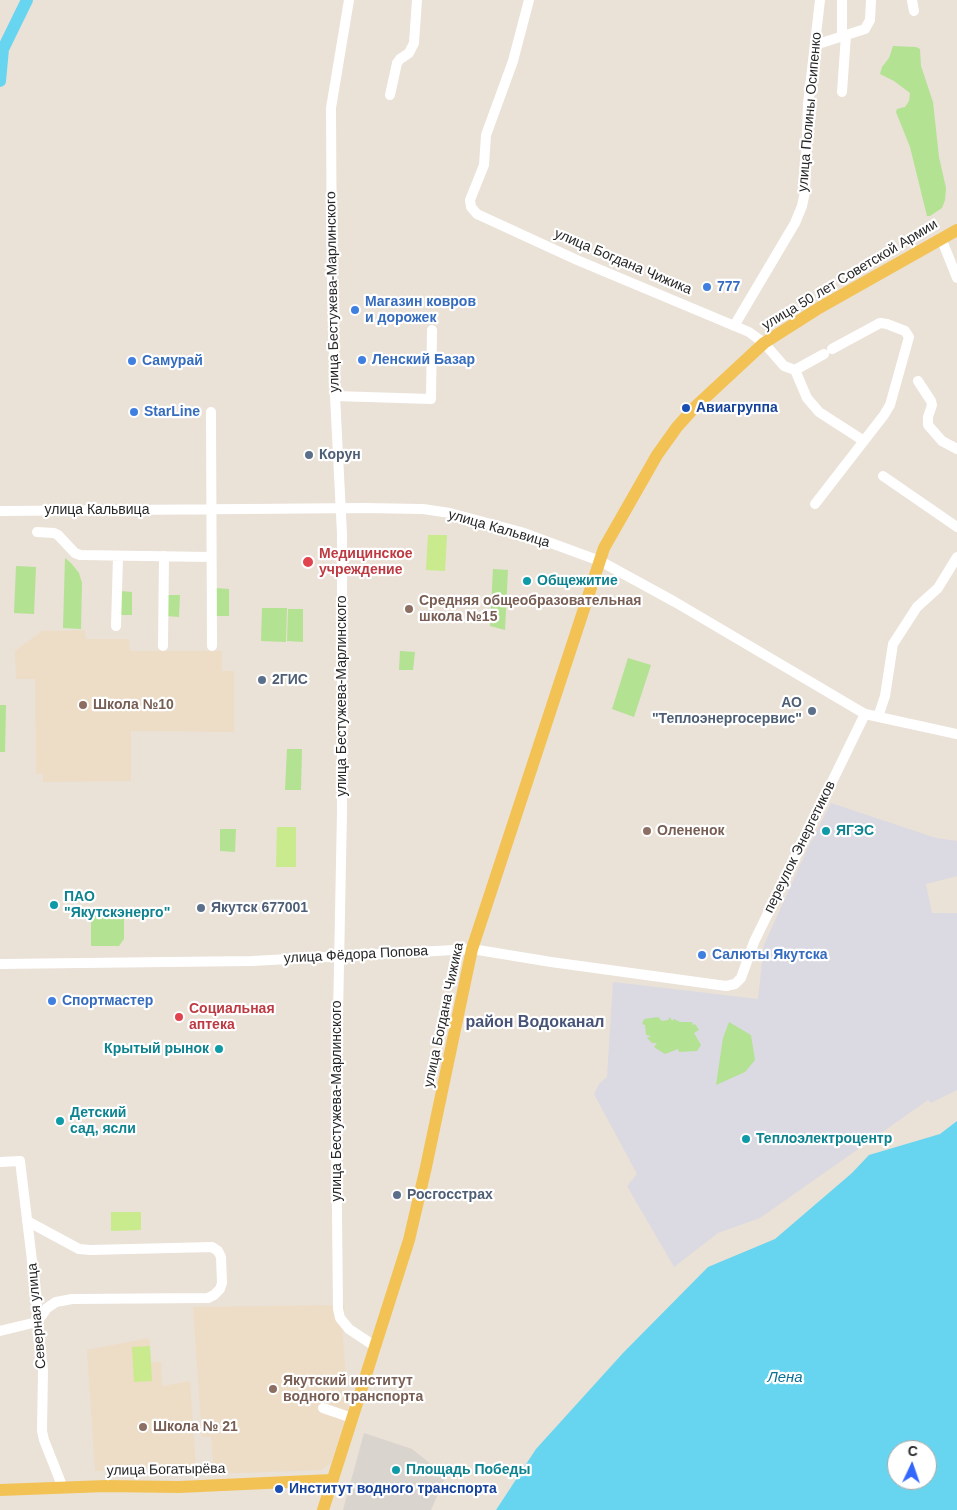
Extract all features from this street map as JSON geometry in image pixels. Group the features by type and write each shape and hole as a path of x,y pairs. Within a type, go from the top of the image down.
{"main road":[{"name":"улица 50 лет Советской Армии","path":"600,561 604,548 657,455 677,427 694,408 764,343 819,308 957,230"},
{"name":"улица Богдана Чижика","path":"323,1510 376,1347 418,1205 472,948 600,561"},
{"name":"улица Богатырёва","path":"0,1490 106,1486 179,1487 332,1480"}],"street":[{"name":"улица Бестужева-Марлинского","path":"349,0 331,108 332,283 335,396 341,508 343,644 336,1120 338,1310 340,1318 349,1329 376,1347"},
{"path":"390,95 397,63 409,53 414,43 418,0"},
{"name":"улица Богдана Чижика","path":"528,0 513,61 486,135 484,165 470,200 471,207 477,214 586,264 749,332 764,343 784,366 795,370"},
{"name":"улица Полины Осипенко","path":"734,326 795,223 802,206 805,192 808,104 820,0"},
{"path":"842,0 844,35 842,92"},
{"path":"815,46 865,29 868,25 871,0"},
{"path":"941,238 957,278"},
{"path":"815,504 879,424 890,405 909,337 905,331 887,324 880,323 795,370 807,398 813,406 826,417 864,441"},
{"path":"335,396 431,399 432,330"},
{"path":"918,380 932,405 928,417 928,425 942,441 957,449"},
{"path":"210,412 212,646"},
{"path":"883,476 957,527"},
{"name":"улица Кальвица","path":"0,511 341,508 423,509 450,513 521,532 600,561 683,606 865,714 957,734"},
{"path":"37,532 58,535 75,553 80,555 211,557"},
{"path":"163,646 164,556"},
{"path":"116,626 118,557"},
{"path":"878,717 885,696 893,644 917,607 938,588 957,557"},
{"name":"переулок Энергетиков","path":"739,982 754,942 865,714"},
{"name":"улица Фёдора Попова","path":"0,964 193,962 472,948 551,962 726,986 739,982"},
{"name":"Северная улица","path":"0,1162 20,1162 43,1370 42,1431 63,1488"},
{"path":"0,1331 37,1322 46,1308 56,1302 72,1299 208,1298 220,1289 222,1283 222,1260 218,1251 208,1247 90,1250 79,1248 27,1221"},
{"path":"322,1408 352,1418"}],"shaded area":[{"name":"Школа №10","path":"85,630 86,639 129,639 130,651 222,651 222,671 234,671 234,732 131,731 131,781 43,782 43,774 36,774 35,679 16,679 15,651 42,631"},
{"path":"831,803 936,838 957,841 957,876 926,884 932,913 957,913 957,1090 931,1103 928,1100 760,1218 718,1233 674,1267 627,1186 637,1174 594,1094 599,1084 607,1077 613,982 758,999 764,945 806,852"},
{"name":"Якутский институт водного транспорта","path":"345,1305 342,1324 348,1407 347,1427 334,1461 321,1470 214,1474 211,1437 202,1437 193,1307"},
{"name":"Школа № 21","path":"149,1338 151,1362 161,1362 162,1386 190,1381 196,1467 95,1471 87,1350"},
{"name":"Площадь Победы","path":"364,1433 412,1449 446,1476 431,1510 343,1510"}],"green space":[{"path":"893,46 916,47 920,49 921,66 933,102 939,157 946,188 942,208 930,216 927,216 910,147 896,112 897,109 905,107 909,101 910,93 894,81 880,74"},
{"path":"428,535 447,535 445,571 426,570"},
{"path":"65,558 79,573 82,583 81,629 63,628"},
{"path":"16,566 36,567 34,614 14,613"},
{"path":"493,569 508,570 505,630 490,626"},
{"path":"215,588 229,589 229,616 214,616"},
{"path":"120,591 132,592 132,615 119,615"},
{"path":"167,595 180,595 179,617 167,616"},
{"path":"262,608 287,608 286,642 261,641"},
{"path":"288,609 303,609 303,642 287,641"},
{"path":"400,651 415,652 413,670 399,670"},
{"path":"628,658 651,665 634,717 612,709"},
{"path":"0,705 6,705 5,752 0,752"},
{"path":"287,749 302,749 301,790 285,790"},
{"path":"277,827 296,827 296,867 276,867"},
{"path":"220,829 236,829 235,852 220,851"},
{"path":"91,912 124,912 124,939 119,946 91,946"},
{"path":"658,1017 662,1021 668,1020 670,1017 672,1021 674,1019 680,1022 692,1022 693,1025 695,1024 699,1030 694,1033 701,1045 697,1051 679,1052 678,1049 665,1054 654,1047 657,1043 652,1043 647,1038 651,1036 646,1035 645,1025 642,1024 644,1019"},
{"path":"729,1022 751,1035 755,1060 745,1072 716,1085 723,1038"},
{"path":"111,1212 141,1212 141,1230 111,1231"},
{"path":"150,1346 152,1381 134,1382 132,1347"}],"water":[{"name":"Лена","path":"957,1121 957,1510 496,1510 536,1449 623,1353 708,1267 775,1239 852,1173 869,1155 940,1134"}],"waterway":[{"path":"0,81 3,49 27,0"}],"place":[{"name":"777","path":"707,287"},
{"name":"Магазин ковров и дорожек","path":"355,310"},
{"name":"Ленский Базар","path":"362,360"},
{"name":"Самурай","path":"132,361"},
{"name":"Авиагруппа","path":"686,408"},
{"name":"StarLine","path":"134,412"},
{"name":"Корун","path":"309,455"},
{"name":"Медицинское учреждение","path":"308,562"},
{"name":"Общежитие","path":"527,581"},
{"name":"Средняя общеобразовательная школа №15","path":"409,609"},
{"name":"2ГИС","path":"262,680"},
{"name":"Школа №10","path":"83,705"},
{"name":"АО \"Теплоэнергосервис\"","path":"812,711"},
{"name":"Олененок","path":"647,831"},
{"name":"ЯГЭС","path":"826,831"},
{"name":"ПАО \"Якутскэнерго\"","path":"54,905"},
{"name":"Якутск 677001","path":"201,908"},
{"name":"Салюты Якутска","path":"702,955"},
{"name":"Спортмастер","path":"52,1001"},
{"name":"Социальная аптека","path":"179,1017"},
{"name":"Крытый рынок","path":"219,1049"},
{"name":"Детский сад, ясли","path":"60,1121"},
{"name":"Теплоэлектроцентр","path":"746,1139"},
{"name":"Росгосстрах","path":"397,1195"},
{"name":"Якутский институт водного транспорта","path":"273,1389"},
{"name":"Школа № 21","path":"143,1427"},
{"name":"Площадь Победы","path":"396,1470"},
{"name":"Институт водного транспорта","path":"279,1489"}],"district":[{"name":"район Водоканал","path":"535,1023"}]}
